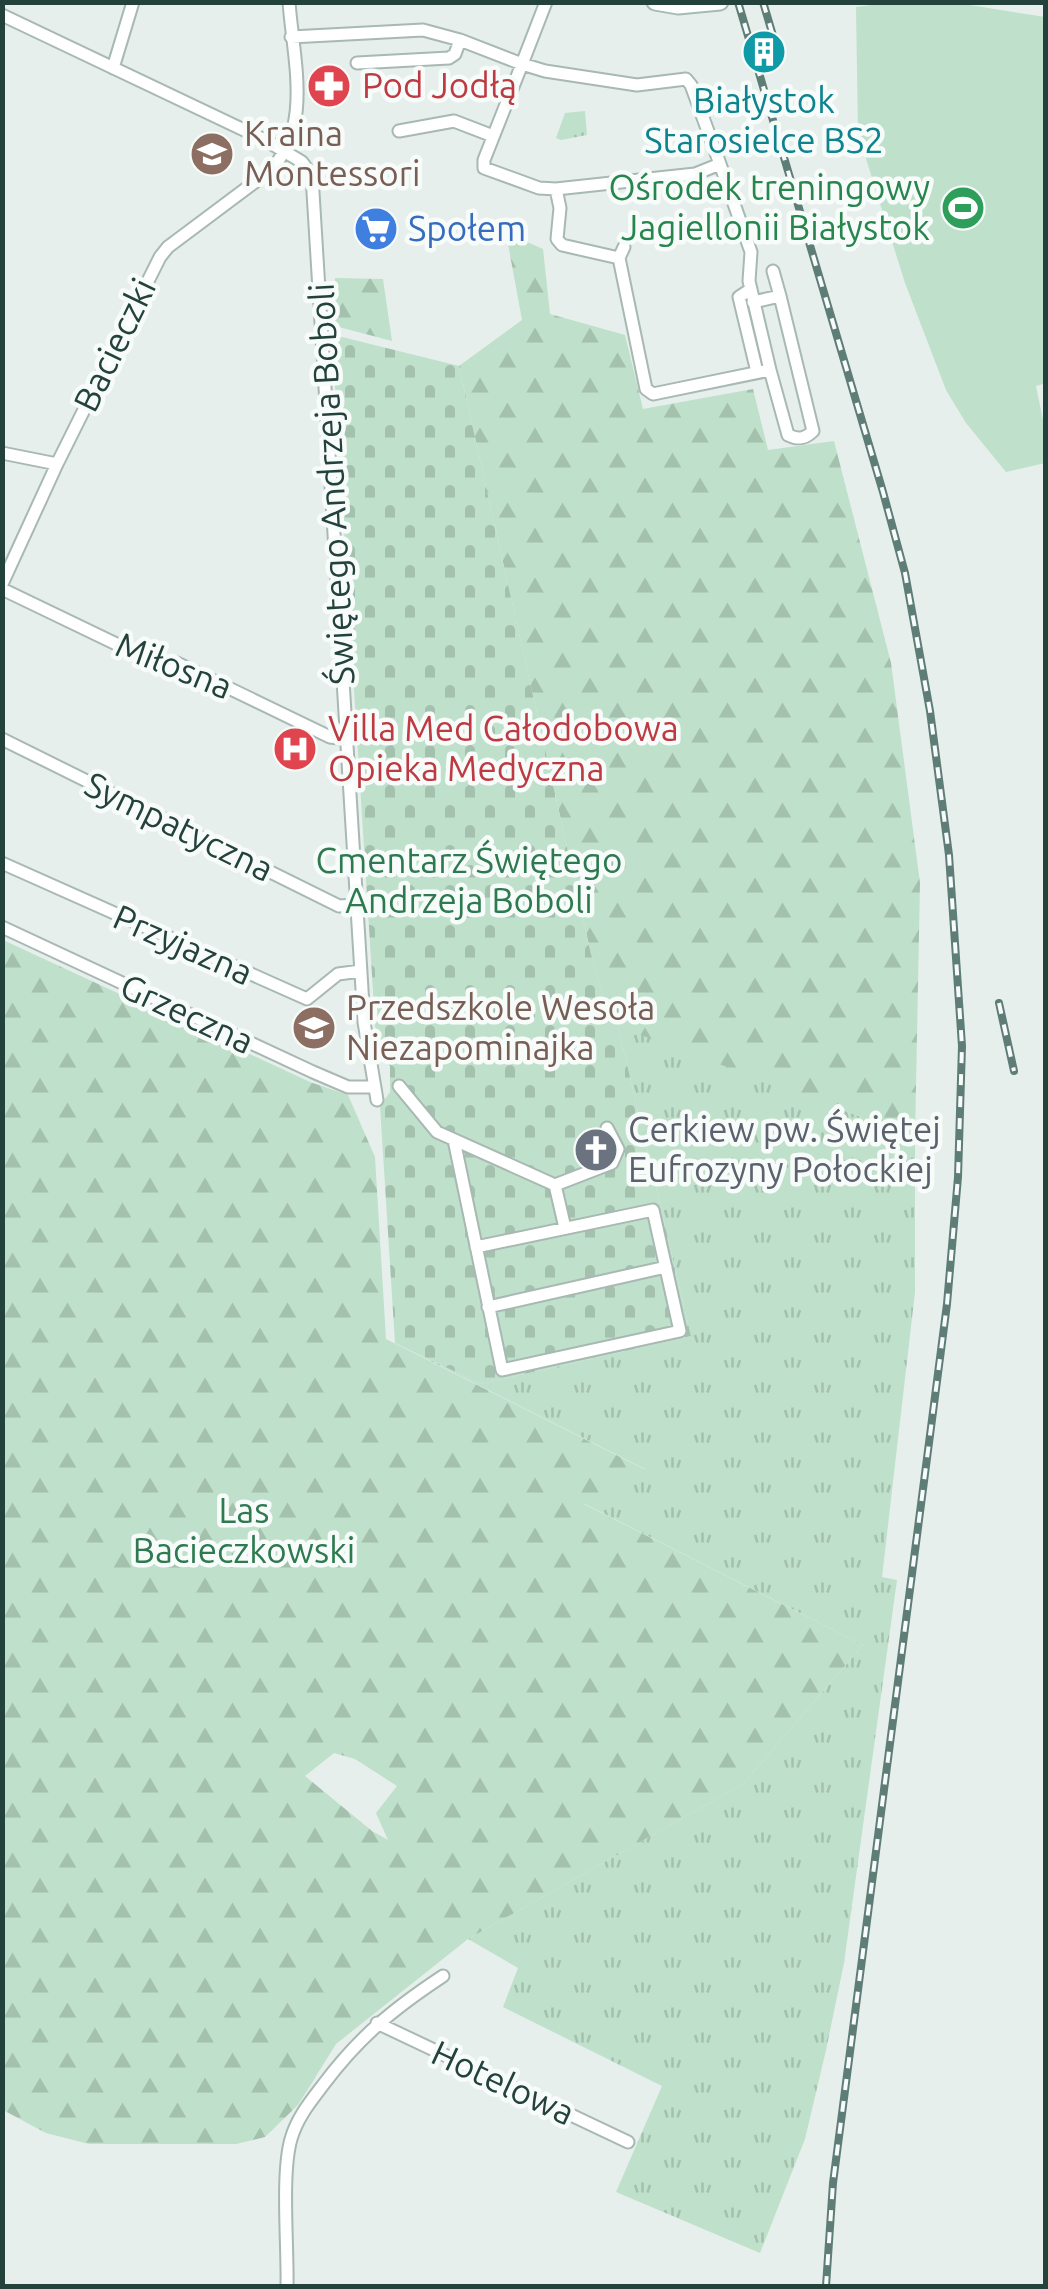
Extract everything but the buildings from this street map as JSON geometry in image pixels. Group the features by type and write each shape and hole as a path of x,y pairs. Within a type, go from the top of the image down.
{"street":[{"path":"113,68 133,2"},
{"path":"2,14 284,151 295,131 298,114 288,2"},
{"path":"546,2 484,168 539,188 556,189 695,174 720,164"},
{"path":"655,2 678,6 720,2"},
{"path":"292,38 422,30 545,71 638,85 686,79 751,252 752,296 763,371 788,435 795,439 807,437 813,431 774,271"},
{"path":"357,62 449,58 460,40"},
{"path":"399,130 454,122 493,136"},
{"name":"Bacieczki","path":"2,586 57,464 160,256 267,173 284,151"},
{"name":"Świętego Andrzeja Boboli","path":"284,151 308,168 314,185 366,1048 376,1093"},
{"path":"556,189 560,208 557,239 562,245 622,252 646,390 653,394 763,371"},
{"path":"752,296 780,296"},
{"path":"2,452 57,464"},
{"name":"Miłosna","path":"2,586 162,666 178,663 330,737 346,739"},
{"name":"Sympatyczna","path":"2,739 339,906 358,905"},
{"name":"Przyjazna","path":"2,863 308,999 338,974 361,970"},
{"name":"Grzeczna","path":"2,928 313,1072 348,1087 376,1093"},
{"path":"399,1086 437,1132 555,1185 612,1163 618,1149 608,1128"},
{"path":"454,1140 488,1307 502,1370 680,1331 653,1210 476,1246"},
{"path":"555,1185 564,1228"},
{"path":"488,1307 666,1267"},
{"name":"Hotelowa","path":"286,2286 287,2166 291,2139 302,2113 352,2047 377,2023 443,1976"},
{"name":"Hotelowa","path":"377,2023 628,2142"}],"green space":[{"name":"Ośrodek treningowy Jagiellonii Białystok","path":"957,3 1045,17 1046,383 1036,386 1045,430 1045,463 1006,472 966,423 946,390 905,283 858,133 856,7"},
{"path":"585,111 587,135 556,138 565,113"},
{"path":"506,233 543,249 550,314 625,335 643,409 753,389 768,450 834,441 891,663 920,883 915,1137 611,1024 591,954 459,366 522,320"},
{"path":"335,278 383,279 392,341 335,326"},
{"name":"Cmentarz Świętego Andrzeja Boboli","path":"342,337 459,366 591,954 611,1023 618,1026 691,1336 481,1384 395,1343 380,1106 390,1092 390,1066 377,1055 332,338"},
{"name":"Las Bacieczkowski","path":"3,940 310,1082 348,1095 375,1157 386,1339 646,1470 584,1504 863,1645 743,1784 468,1939 336,2044 298,2105 265,2137 236,2144 89,2144 46,2133 3,2110","holes":["334,1753 355,1759 397,1786 376,1813 388,1840 305,1776"]},
{"path":"618,1026 915,1137 915,1292 882,1577 897,1580 844,1963 805,2139 760,2253 616,2192 662,2086 503,2007 518,1968 468,1939 743,1784 863,1645 583,1503 645,1469 395,1343 481,1384 691,1336"}],"railway":[{"path":"738,2 905,573 930,711 949,855 962,1046 958,1177 947,1304 833,2183 826,2286"},
{"path":"763,2 774,39"},
{"path":"999,1003 1014,1071"}],"place":[{"name":"Białystok Starosielce BS2","path":"764,52"},
{"name":"Pod Jodłą","path":"329,86"},
{"name":"Kraina Montessori","path":"212,154"},
{"name":"Ośrodek treningowy Jagiellonii Białystok","path":"963,208"},
{"name":"Społem","path":"376,229"},
{"name":"Villa Med Całodobowa Opieka Medyczna","path":"295,749"},
{"name":"Przedszkole Wesoła Niezapominajka","path":"314,1028"},
{"name":"Cerkiew pw. Świętej Eufrozyny Połockiej","path":"596,1150"}]}
